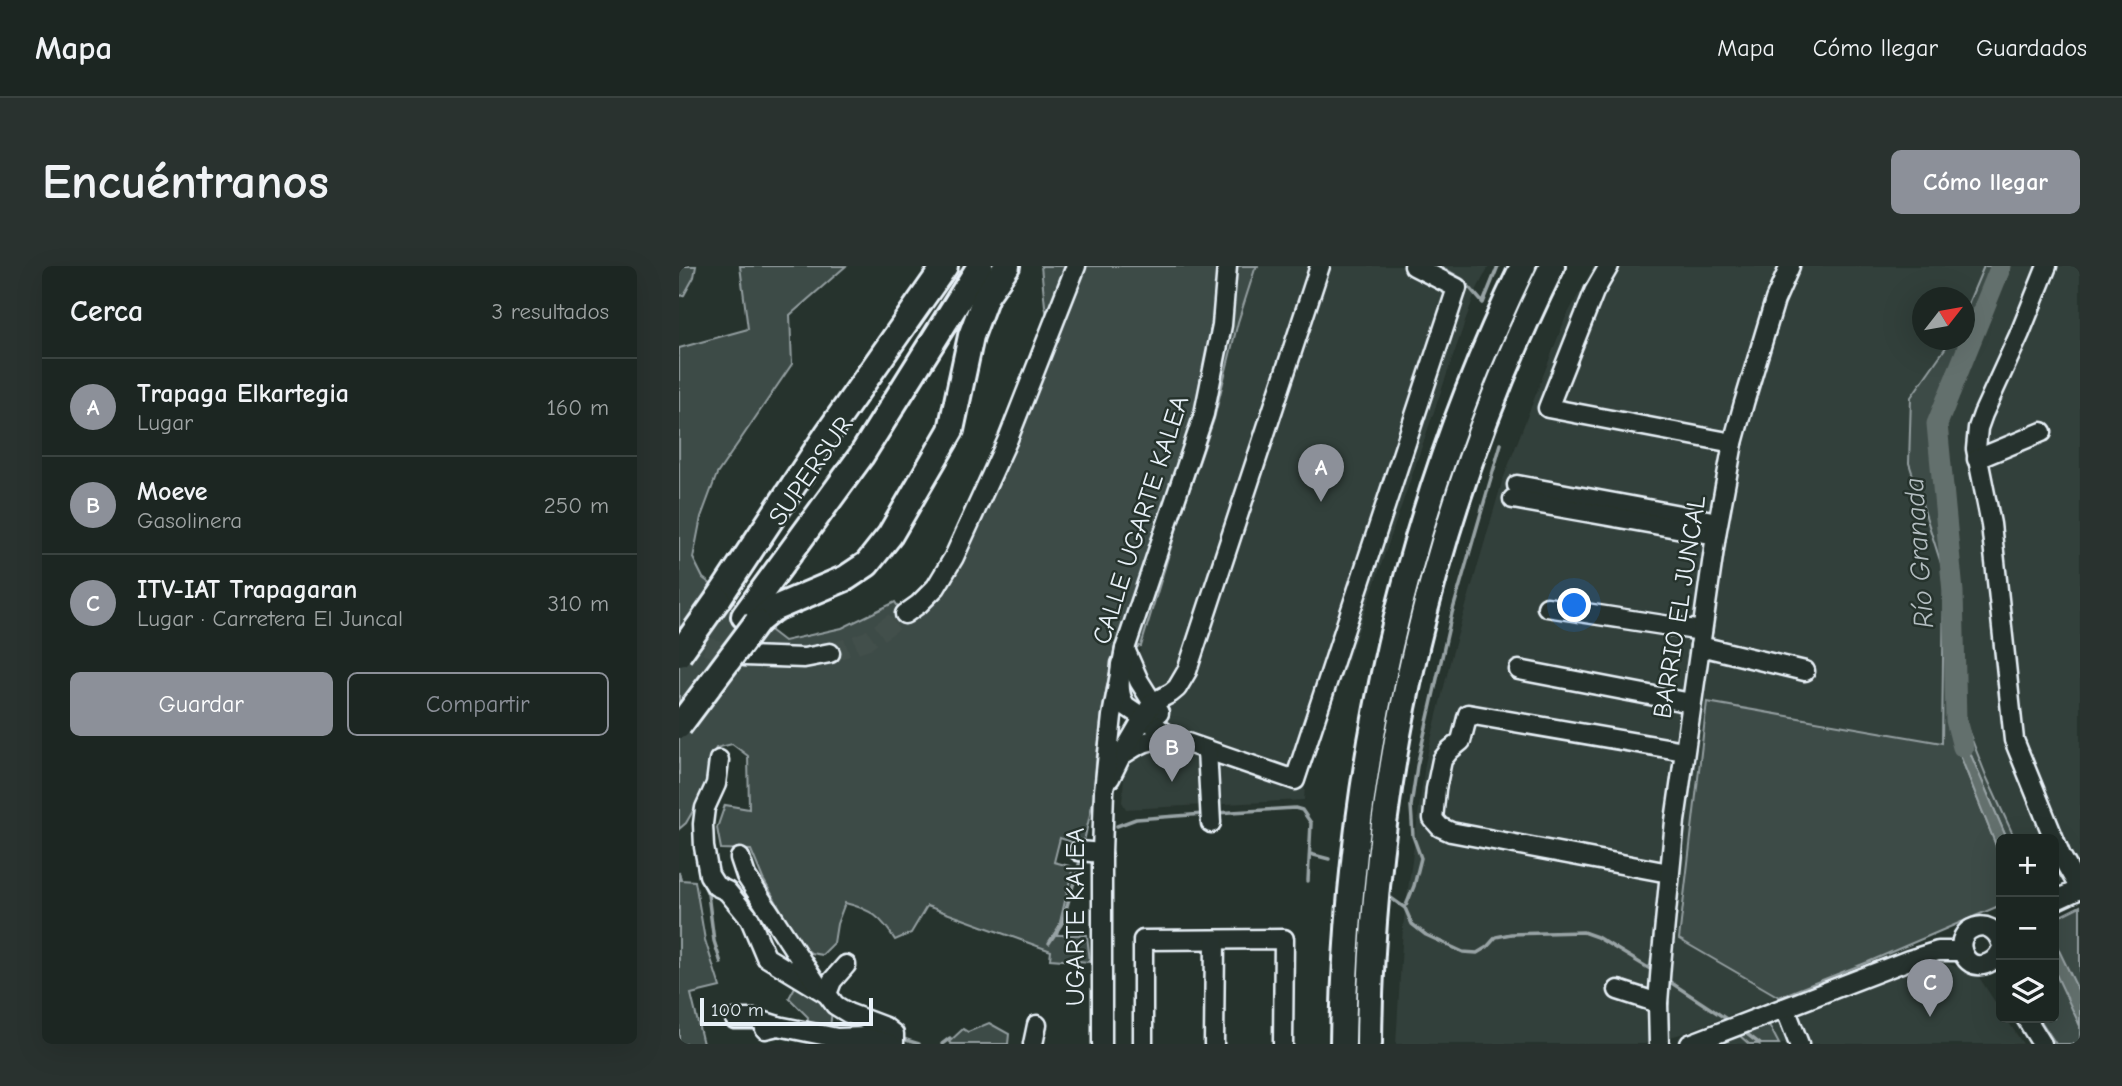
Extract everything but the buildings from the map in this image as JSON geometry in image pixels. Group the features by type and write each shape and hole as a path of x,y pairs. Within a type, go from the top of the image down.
{"highway":[{"name":"SUPERSUR","path":"679,654 945,266"},
{"name":"SUPERSUR","path":"679,704 750,619 861,456 980,266"},
{"path":"679,726 750,619 846,578 867,564 890,535 951,430 971,336 986,296 1006,266"},
{"path":"1343,1044 1346,946 1356,838 1371,737 1392,634 1409,567 1445,452 1474,375 1523,266"},
{"path":"1369,1044 1372,948 1381,841 1394,755 1417,640 1443,544 1473,450 1524,324 1552,266"}],"street":[{"path":"905,614 936,587 954,558 1008,439 1076,266"},
{"name":"CALLE UGARTE KALEA","path":"1104,791 1123,657 1204,414 1222,325 1227,266"},
{"path":"1104,791 1148,705 1177,688 1187,671 1320,266"},
{"path":"1121,756 1143,743 1162,737 1173,737 1295,780 1457,288 1414,266"},
{"path":"1609,266 1594,292 1548,408 1733,443"},
{"name":"BARRIO EL JUNCAL","path":"1659,1044 1659,995 1669,873 1717,528 1733,443 1775,300 1790,266"},
{"path":"2047,266 1983,414 1976,441 1977,459 1991,524 2014,740 2061,856 2080,889 2059,898"},
{"path":"1977,459 2042,432"},
{"path":"1515,492 1717,528"},
{"path":"1547,607 1701,638 1804,671"},
{"path":"744,656 804,658 830,653"},
{"path":"1121,699 1119,688 1123,657"},
{"path":"1123,657 1148,705 1173,737"},
{"path":"1545,668 1692,698"},
{"path":"1519,670 1692,698"},
{"path":"1110,737 1116,707 1121,699 1127,695 1148,705 1170,728 1199,747 1210,815"},
{"path":"1669,873 1451,832 1440,827 1433,819 1436,789 1443,760 1461,741 1468,714 1685,751"},
{"path":"719,760 716,784 705,808 703,824 709,875 716,886 727,891 750,919 766,957 824,991"},
{"name":"UGARTE KALEA","path":"1102,1044 1090,852 1104,791"},
{"path":"735,1018 756,1018 772,1027 837,1038 864,1037 892,1044 894,1034 885,1027 835,1005 746,876 740,858"},
{"path":"1996,933 1985,926 1972,928 1963,938 1962,951 1969,962 1975,965 1996,963"},
{"path":"1143,1044 1143,940 1284,939 1283,1044"},
{"path":"1214,1044 1215,940"},
{"path":"1690,1044 1909,960 1938,951 1962,951"},
{"path":"824,991 846,965"},
{"path":"1618,990 1659,995"},
{"path":"1784,1008 1799,1044"},
{"path":"2029,1023 2042,1044"},
{"path":"1033,1044 1037,1025"}],"shaded area":[{"path":"679,266 696,266 694,277 684,295 679,296"},
{"path":"740,266 846,266 790,315 792,364 717,474 701,517 693,558 703,578 784,641 842,628 895,602 906,619 925,603 1054,344 1045,306 1041,266 1258,266 1238,322 1214,419 1141,646 1114,650 1103,706 1094,796 1083,846 1060,838 1054,862 1073,867 1057,935 1087,935 1090,962 1050,959 1051,951 927,906 911,933 895,940 875,916 862,908 845,903 837,924 834,943 822,955 811,953 802,946 763,879 751,850 721,849 717,828 725,805 749,809 748,756 732,744 716,748 709,763 705,790 686,823 679,829 679,348 748,329"},
{"path":"1258,266 1489,266 1475,293 1305,785 1304,800 1126,809 1122,802 1125,767 1141,646 1214,419 1238,322"},
{"path":"1594,266 1984,266 1975,287 1912,287 1912,350 1948,350 1909,463 1944,573 1942,744 1868,962 1681,1034 1645,1044 1396,1044 1403,927 1425,764 1452,654 1502,482 1565,319"},
{"path":"1984,266 2007,266 1975,345 1975,287"},
{"path":"2007,266 2080,266 2080,874 2059,883 2059,834 2013,834 1961,712 1961,591 1942,431"},
{"path":"1944,350 1973,350 1942,431 1961,591 1961,712 2013,834 2005,834 1957,723 1958,750 1996,845 1996,907 1779,997 1679,939 1707,702 1942,743 1944,573 1909,463 1911,397"},
{"path":"1956,720 2005,834 1996,834 1996,845 1958,750"},
{"path":"679,872 681,880 695,881 705,940 720,987 691,994 703,1044 679,1044"},
{"path":"2080,906 2080,1044 2056,1044 2042,1023 2059,1023 2059,916"},
{"path":"2059,950 2080,994 2080,1026 2059,981"},
{"path":"1940,961 1977,974 1996,1003 1996,1023 2009,1023 2023,1044 1712,1044"},
{"path":"796,985 832,1009 830,1029 807,1025 808,1017 789,998"},
{"path":"989,1023 1009,1034 1008,1044 949,1042 963,1029 968,1032"},
{"path":"1768,1023 1779,1044 1749,1044 1738,1034"}],"waterway":[{"path":"1439,266 1463,280 1483,303 1498,266"},
{"name":"Río Granada","path":"1963,747 1956,720 1953,592 1937,424 2001,266"},
{"path":"1405,908 1421,858 1413,836 1411,806 1417,766 1452,613 1501,444"},
{"path":"1216,813 1295,808 1302,810 1311,823 1308,881"},
{"path":"1117,826 1136,819 1204,814"},
{"path":"1310,854 1329,859"},
{"path":"1049,943 1062,923 1081,858"},
{"path":"703,882 708,894 714,941 721,963"},
{"path":"1391,898 1405,908 1412,924 1426,935 1463,952 1477,953 1496,937 1511,934 1583,932 1597,937 1655,972"},
{"path":"1664,978 1731,1022"},
{"path":"1743,1031 1760,1044"},
{"path":"942,1044 950,1038"},
{"path":"903,1039 919,1044"}],"tunnel":[{"path":"830,653 868,640 905,614"},
{"path":"679,639 743,656"}],"place":[{"name":"Trapaga Elkartegia","path":"1321,502"},
{"name":"Moeve","path":"1172,782"},
{"name":"ITV-IAT Trapagaran","path":"1930,1017"}]}
